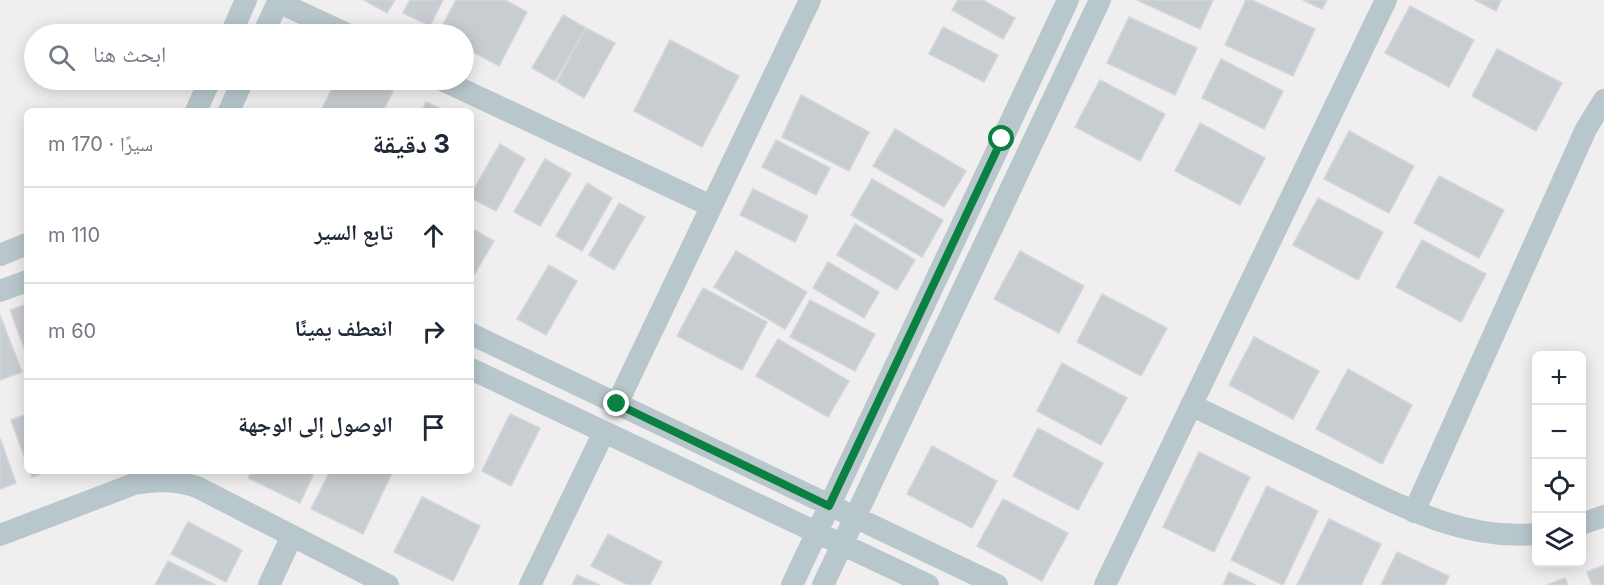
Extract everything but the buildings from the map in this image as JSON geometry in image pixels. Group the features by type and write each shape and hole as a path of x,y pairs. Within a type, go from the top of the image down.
{"street":[{"path":"235,24 246,0"},
{"path":"617,404 810,0"},
{"path":"792,585 1068,0"},
{"path":"823,585 1100,0"},
{"path":"1105,585 1386,0"},
{"path":"268,24 278,1 326,24"},
{"path":"197,108 205,90"},
{"path":"230,108 238,90"},
{"path":"463,90 711,206"},
{"path":"1414,512 1586,129 1604,100"},
{"path":"0,255 24,245"},
{"path":"0,291 24,281"},
{"path":"474,335 997,585"},
{"path":"474,370 928,585"},
{"path":"1191,405 1414,512 1460,528 1508,535 1532,534"},
{"path":"530,585 604,432"},
{"path":"0,535 135,484 169,480 197,487 388,585"},
{"path":"1586,522 1604,516"},
{"path":"269,585 292,536"}],"route":[{"path":"617,404 829,506 1002,139"}]}
